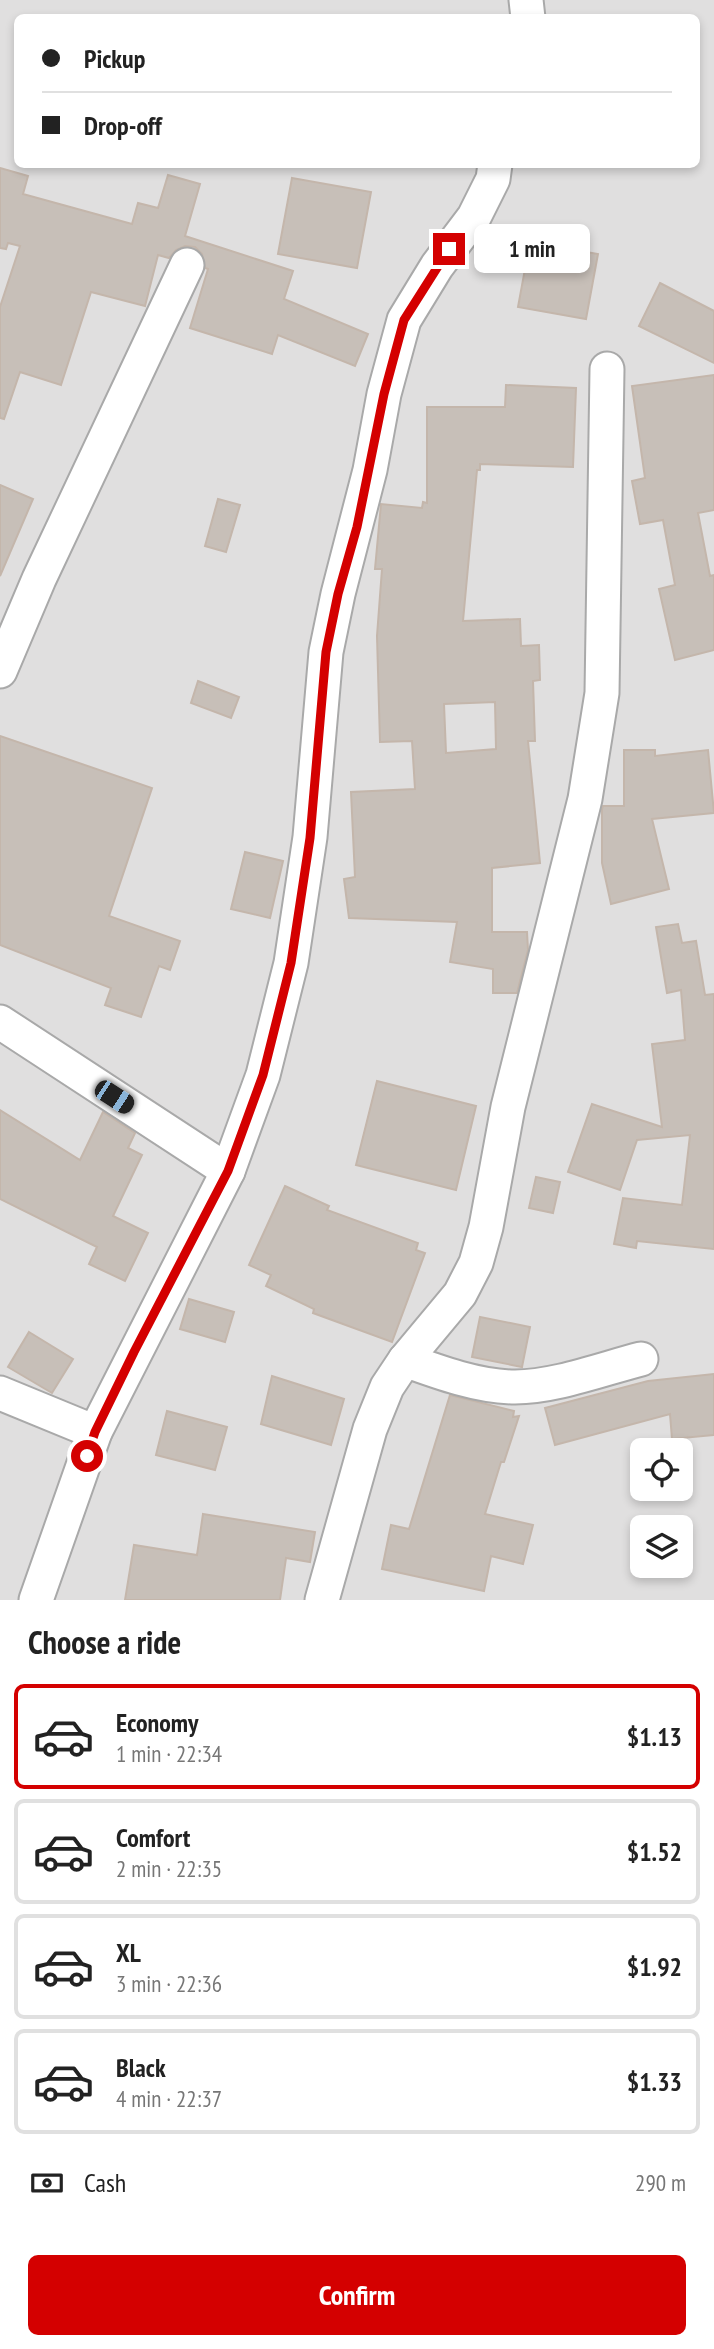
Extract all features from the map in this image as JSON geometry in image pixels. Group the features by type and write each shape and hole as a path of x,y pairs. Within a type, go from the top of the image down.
{"street":[{"path":"36,1600 95,1432 228,1171 263,1075 291,963 310,838 326,652 370,470 384,394 404,320 437,266 474,217 493,179 494,168"},
{"path":"0,671 39,579 187,265"},
{"path":"322,1600 370,1429 387,1387 405,1360 460,1294 476,1263 486,1227 508,1107 585,799 601,693 607,369"},
{"path":"0,1022 228,1171"},
{"path":"405,1360 452,1377 514,1387 545,1384 641,1359"},
{"path":"0,1393 95,1432"}],"shaded area":[{"path":"0,0 714,0 714,1600 0,1600"}],"building":[{"path":"0,168 28,176 23,194 132,224 138,203 158,208 168,175 200,184 185,236 293,271 284,299 368,334 355,366 278,335 272,354 190,328 208,269 205,268 202,254 195,247 185,246 176,250 169,258 158,255 145,306 91,292 61,385 20,372 4,419 0,418 0,307 20,246 8,243 6,249 0,248"},
{"path":"292,178 371,192 357,268 278,254"},
{"path":"530,242 598,254 586,319 518,307"},
{"path":"660,283 714,311 714,363 639,326"},
{"path":"714,375 714,510 698,513 710,576 714,575 714,650 675,660 659,589 675,585 663,520 640,524 632,481 645,478 632,386"},
{"path":"506,385 576,388 573,467 480,464 480,470 477,470 463,621 520,619 521,646 539,645 540,680 533,681 535,741 528,741 540,863 492,868 492,932 527,932 528,950 517,993 493,993 493,969 450,962 457,922 349,918 344,879 355,877 351,792 415,789 412,741 380,742 377,636 382,569 375,569 381,504 422,508 423,502 427,503 427,407 505,407","holes":["495,702 496,749 446,753 444,704"]},
{"path":"0,485 33,499 0,576"},
{"path":"218,499 240,505 226,552 205,546"},
{"path":"198,681 239,697 231,718 191,703"},
{"path":"0,736 152,788 109,916 180,941 170,970 159,966 141,1017 105,1005 111,988 0,945"},
{"path":"624,750 655,750 655,756 708,750 714,813 652,819 669,889 611,904 602,863 602,809 603,806 624,806"},
{"path":"245,852 283,861 270,918 231,909"},
{"path":"678,924 682,943 696,941 705,995 714,994 714,1249 637,1241 636,1248 614,1244 623,1198 682,1205 690,1135 637,1140 620,1190 568,1172 592,1104 662,1127 652,1044 685,1040 681,990 667,993 656,927"},
{"path":"377,1081 476,1106 456,1190 356,1165"},
{"path":"0,1110 80,1160 103,1112 135,1133 128,1148 142,1155 113,1216 148,1233 125,1281 89,1264 97,1247 0,1199"},
{"path":"536,1177 560,1182 553,1213 529,1208"},
{"path":"285,1186 329,1206 327,1210 418,1243 416,1250 425,1253 392,1342 313,1313 314,1309 266,1286 271,1275 249,1265"},
{"path":"189,1299 234,1312 225,1342 180,1329"},
{"path":"480,1317 530,1327 522,1367 472,1357"},
{"path":"29,1332 73,1359 52,1393 8,1367"},
{"path":"714,1374 714,1435 672,1438 670,1414 555,1445 545,1408 648,1381"},
{"path":"272,1376 344,1399 331,1445 261,1424"},
{"path":"450,1395 514,1411 513,1417 519,1416 485,1514 533,1525 523,1564 491,1556 484,1591 382,1569 391,1525 409,1529"},
{"path":"167,1411 227,1427 215,1470 156,1455"},
{"path":"203,1514 315,1532 310,1562 286,1558 280,1600 125,1600 134,1545 197,1555"}],"route":[{"path":"87,1456 95,1432 134,1352 228,1171 263,1075 291,963 310,838 326,652 338,594 357,527 384,394 404,320 449,249"}]}
